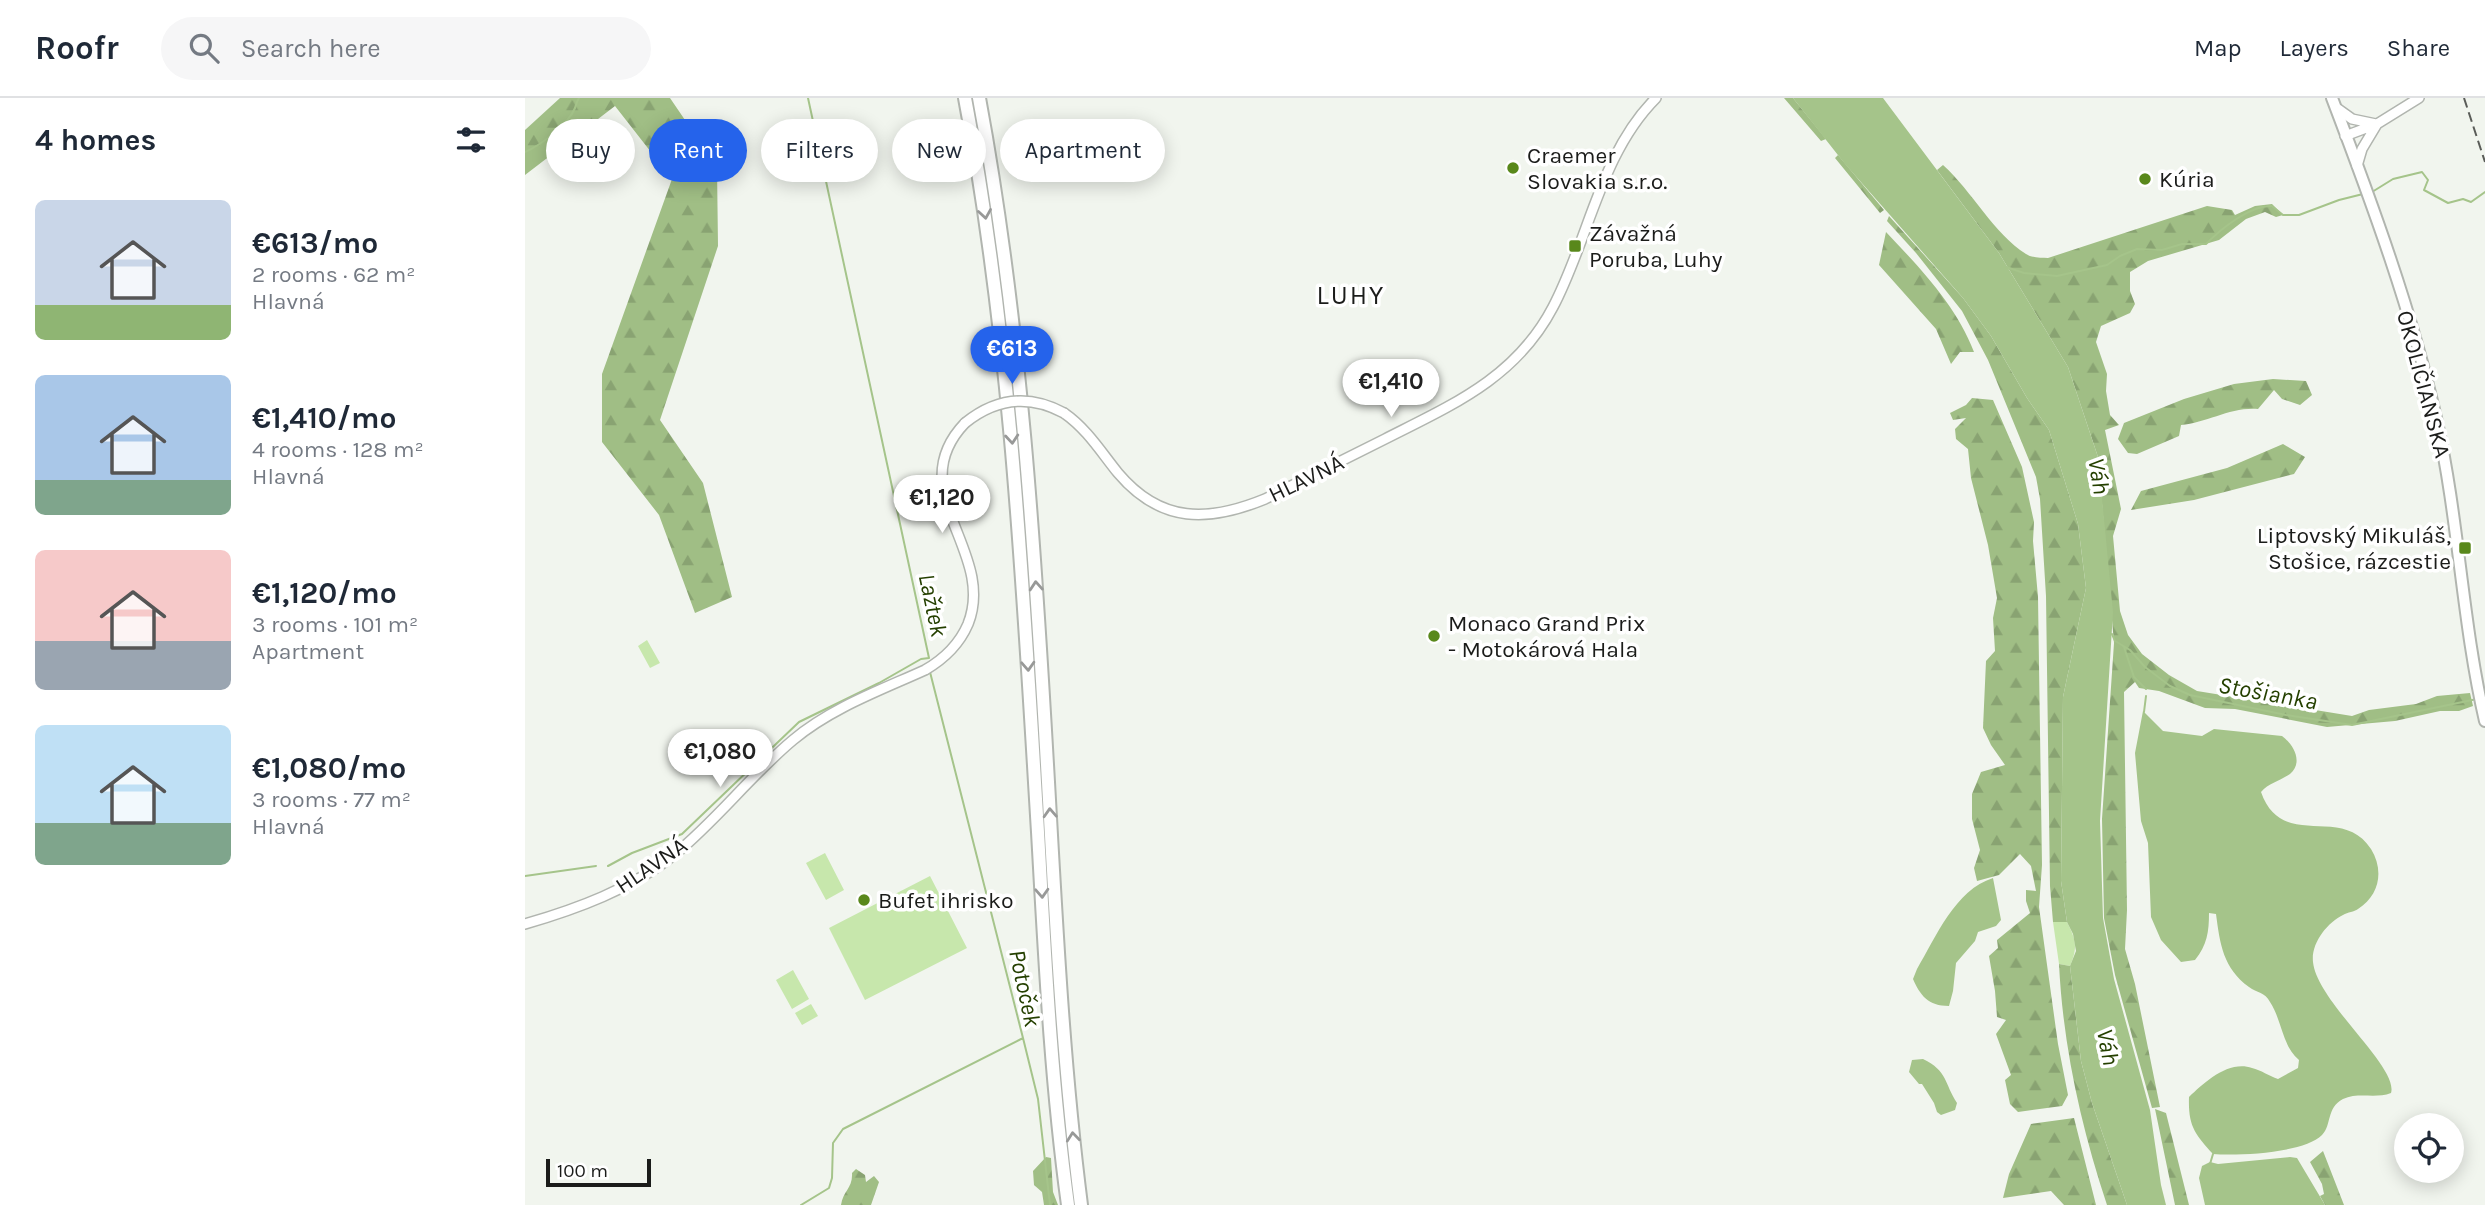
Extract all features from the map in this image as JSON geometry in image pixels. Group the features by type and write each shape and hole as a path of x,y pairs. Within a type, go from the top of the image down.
{"highway":[{"path":"965,98 986,223 1011,428 1048,995 1068,1205"},
{"path":"979,98 999,221 1024,431 1036,572 1061,992 1081,1205"}],"main road":[{"name":"OKOLIČIANSKA","path":"2333,102 2413,335 2437,423 2476,679 2485,721"}],"street":[{"name":"HLAVNÁ","path":"525,924 562,914 602,898 660,865 686,844 763,767 809,727 929,667 958,642 972,610 974,583 971,568 946,505 942,473 946,450 965,422 986,408 1015,400 1036,402 1064,413 1086,433 1123,478 1147,499 1170,510 1211,515 1236,510 1265,499 1458,401 1509,366 1546,320 1624,140 1656,98"},
{"path":"2346,136 2377,124 2419,98"},
{"path":"2333,102 2352,119 2377,124"},
{"path":"2357,168 2362,149 2377,124"}],"shaded area":[{"path":"647,640 660,663 650,668 638,646"},
{"path":"825,853 844,890 826,900 806,863"},
{"path":"930,876 967,948 865,1000 829,928"},
{"path":"2053,922 2067,922 2072,934 2075,948 2070,966 2059,964"},
{"path":"793,970 809,999 792,1009 776,980"},
{"path":"811,1004 818,1016 802,1025 795,1013"}],"green space":[{"path":"560,98 670,98 684,119 649,119 649,150 635,132 635,119 625,119 615,106 598,119 546,119 546,159 525,175 525,130"},
{"path":"1784,98 1793,98 1826,139 1821,141"},
{"path":"1838,155 1884,210 1880,213 1835,158"},
{"path":"1943,165 2014,246 2037,258 2048,258 2207,206 2232,210 2235,215 2255,206 2272,204 2283,215 2276,217 2265,212 2246,219 2219,240 2148,261 2130,272 2130,291 2135,304 2130,313 2101,326 2096,342 2107,374 2106,391 2110,415 2119,425 2105,430 2121,509 2113,536 2120,611 2128,635 2142,654 2169,675 2197,691 2352,716 2369,710 2416,704 2437,696 2470,693 2473,706 2459,711 2440,711 2395,721 2327,727 2235,709 2205,708 2159,691 2139,688 2135,682 2124,692 2127,910 2125,949 2135,984 2160,1107 2152,1108 2115,975 2104,918 2102,819 2114,643 2098,457 2068,367 1999,253 1937,170"},
{"path":"671,182 717,182 718,246 660,420 703,483 732,597 695,613 659,515 602,442 602,374"},
{"path":"1889,216 1963,298 1991,336 2049,430 2078,524 2086,588 2063,697 2061,881 2067,922 2053,922 2050,886 2046,596 2040,499 2036,477 1988,360 1962,311 1887,221"},
{"path":"1886,232 1924,273 1947,303 1974,352 1960,352 1951,364 1936,329 1879,265"},
{"path":"2273,379 2306,381 2312,395 2300,405 2282,399 2274,390 2258,409 2238,410 2181,425 2179,436 2137,454 2128,453 2118,439 2124,423 2184,399 2234,384"},
{"path":"1972,398 1993,400 2022,467 2034,522 2038,597 2042,865 2039,907 2058,1044 2068,1095 2062,1106 2018,1112 2010,1104 2005,1080 2011,1075 1996,1034 2006,1020 1997,1017 1989,956 1998,948 1997,940 2030,913 2026,890 2036,891 2031,866 2020,854 1999,875 1977,881 1974,868 1980,850 1972,819 1972,794 1981,772 2005,765 1983,728 1986,661 1995,651 1993,618 1997,598 1988,545 1971,478 1968,449 1956,439 1955,429 1966,418 1953,420 1950,413 1966,405"},
{"path":"2283,444 2305,457 2294,474 2194,500 2131,510 2141,491 2227,468"},
{"path":"2059,964 2070,966 2081,1061 2092,1103 2127,1205 2107,1205 2089,1146 2069,1056"},
{"path":"2155,1109 2166,1113 2189,1205 2175,1205"},
{"path":"2074,1118 2096,1205 2064,1205 2051,1191 2003,1198 2009,1174 2031,1124"},
{"path":"2323,1151 2344,1205 2325,1205 2320,1196 2324,1194 2322,1184 2310,1162"},
{"path":"1046,1157 1051,1158 1053,1192 1058,1205 1044,1205 1042,1192 1034,1185 1033,1171"},
{"path":"856,1169 865,1175 866,1182 874,1176 879,1182 871,1205 841,1205 852,1173"}],"water":[{"name":"Váh","path":"1793,98 1883,98 1999,253 2068,367 2098,457 2113,612 2100,821 2103,918 2114,979 2150,1110 2166,1205 2127,1205 2092,1103 2081,1061 2070,966 2076,951 2073,934 2067,922 2061,881 2063,697 2086,588 2078,524 2049,430 1991,336 1963,298 1845,164"},
{"path":"2143,711 2163,731 2202,736 2214,729 2282,736 2293,748 2297,759 2290,774 2261,792 2271,810 2283,820 2345,829 2359,836 2371,849 2378,865 2378,882 2371,897 2358,909 2345,914 2326,928 2317,941 2313,962 2328,996 2383,1067 2390,1082 2391,1093 2343,1099 2334,1107 2322,1135 2301,1146 2254,1154 2213,1154 2191,1123 2189,1097 2217,1074 2243,1066 2278,1079 2298,1068 2299,1060 2289,1048 2268,999 2249,987 2233,972 2221,945 2216,914 2209,913 2207,938 2195,960 2181,962 2161,940 2151,917 2148,843 2141,821 2135,753"},
{"path":"1993,878 2001,920 1996,926 1978,932 1975,941 1956,963 1949,1006 1930,1002 1922,995 1913,979 1917,969 1939,929 1957,904 1980,884"},
{"path":"1923,1059 1941,1073 1957,1103 1955,1110 1941,1115 1937,1112 1922,1084 1909,1072 1912,1060"},
{"path":"2297,1158 2325,1205 2205,1205 2199,1178 2202,1166 2210,1162 2218,1164"}],"waterway":[{"path":"525,152 539,145 560,128 579,98"},
{"name":"Lažtek","path":"608,866 632,853 682,834 799,722 921,659 929,658 808,98"},
{"path":"2372,192 2393,179 2422,172 2428,180 2424,190 2448,203 2463,199 2471,202 2485,192"},
{"path":"2006,267 2024,273 2057,276 2107,265 2137,249 2162,250 2182,244 2206,244 2236,219 2255,209 2272,206 2283,215 2299,215 2363,194"},
{"name":"Stošianka","path":"2112,634 2115,641 2130,650 2145,667 2170,686 2190,695 2286,715 2352,725 2477,699"},
{"path":"2124,647 2134,677 2146,689"},
{"name":"Potoček","path":"801,1205 829,1188 832,1178 833,1143 843,1129 1023,1038 930,672"},
{"path":"2144,712 2146,696"},
{"name":"Lažtek","path":"525,876 596,866"},
{"path":"1023,1038 1038,1099 1050,1205"},
{"path":"2210,1164 2213,1154"}],"railway":[{"path":"2464,98 2485,162"}],"place":[{"name":"Craemer Slovakia s.r.o.","path":"1513,168"},
{"name":"Kúria","path":"2145,179"},
{"name":"Závažná Poruba, Luhy","path":"1575,246"},
{"name":"Liptovský Mikuláš, Stošice, rázcestie","path":"2465,548"},
{"name":"Monaco Grand Prix - Motokárová Hala","path":"1434,636"},
{"name":"Bufet ihrisko","path":"864,900"}],"district":[{"name":"LUHY","path":"1351,295"}]}
